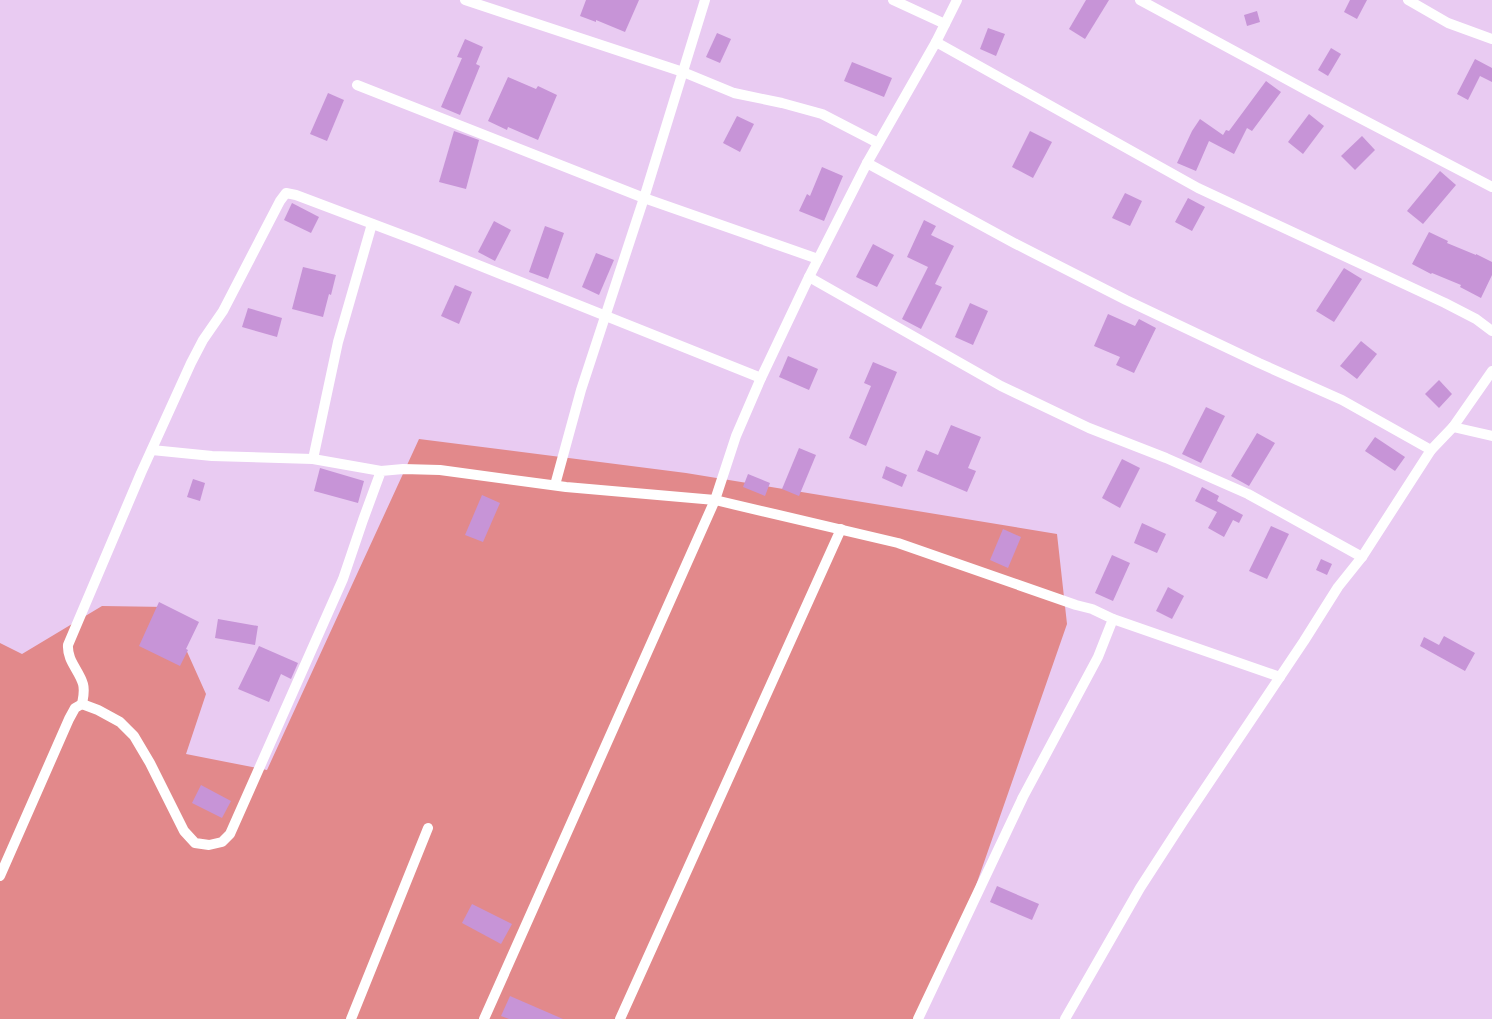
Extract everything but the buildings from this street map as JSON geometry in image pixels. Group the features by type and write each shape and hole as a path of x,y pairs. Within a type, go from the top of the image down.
{"street":[{"path":"466,0 683,72 734,93 822,114 878,143"},
{"path":"555,485 581,390 644,198 705,0"},
{"path":"893,0 945,24"},
{"path":"484,1019 715,500 736,436 761,378 809,277 867,163 936,42 957,0"},
{"path":"1140,0 1492,187"},
{"path":"1408,0 1448,24 1492,39"},
{"path":"936,42 1198,188 1445,303 1492,331"},
{"path":"356,85 644,198 818,259"},
{"path":"867,163 1016,244 1126,300 1342,400 1431,450"},
{"path":"82,704 83,683 73,666 68,652 68,645 152,450 203,340 223,311 280,201 286,193 296,195 372,224 761,378"},
{"path":"312,459 338,342 372,224"},
{"path":"809,277 1001,386 1088,428 1166,458 1248,494 1362,556"},
{"path":"1065,1019 1140,888 1338,587 1362,556 1431,450 1453,427 1492,371"},
{"path":"1453,427 1492,436"},
{"path":"152,450 212,456 312,459 381,471 403,469 440,470 555,485 715,500 898,544 1092,609 1113,619 1280,677"},
{"path":"82,704 120,722 134,736 150,763 184,831 195,843 209,846 222,842 230,834 242,809 343,579 381,471"},
{"path":"620,1019 842,530"},
{"path":"918,1019 1023,798 1098,657 1113,619"},
{"path":"0,876 69,719 75,708 82,704"},
{"path":"351,1019 428,828"}],"shaded area":[{"path":"419,439 686,473 1057,534 1067,624 958,937 921,1019 0,1019 0,643 22,654 102,606 167,607 206,694 186,754 267,770"}]}
